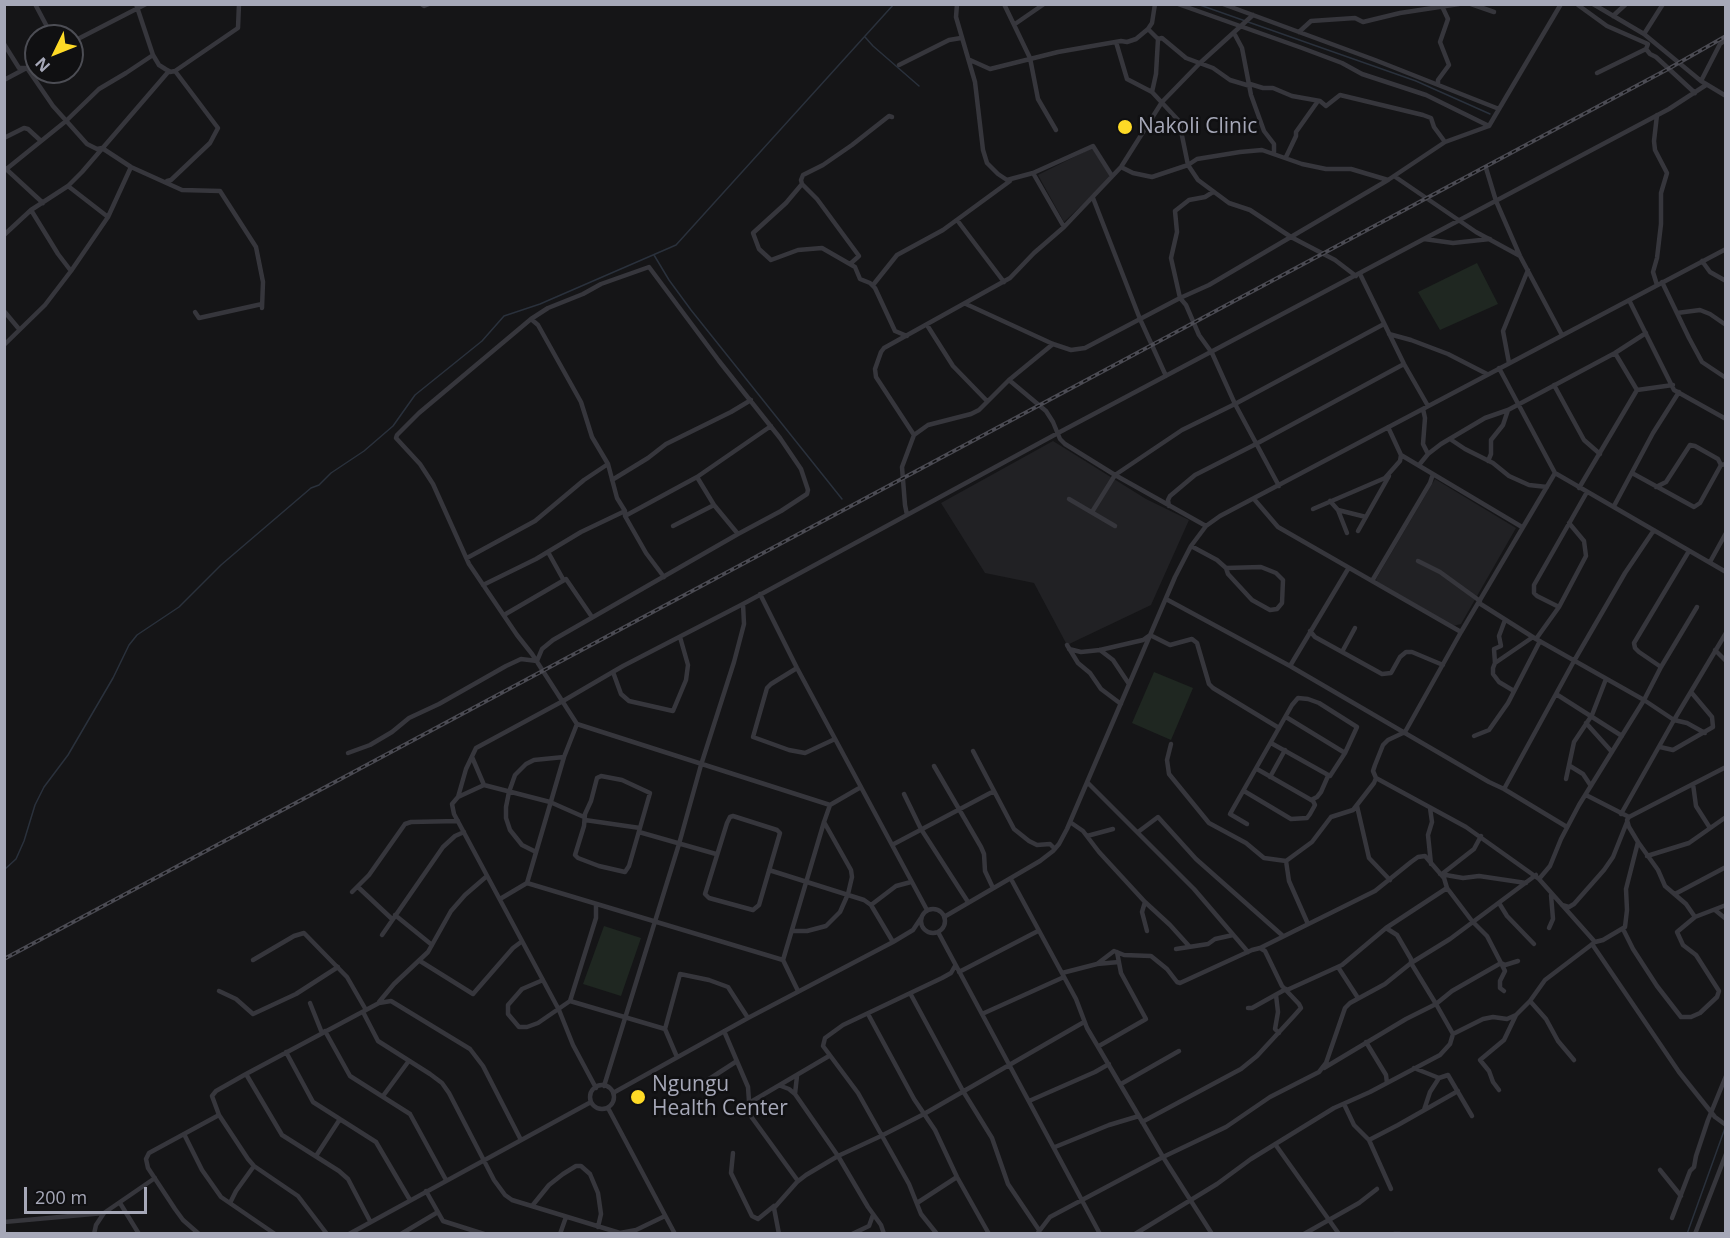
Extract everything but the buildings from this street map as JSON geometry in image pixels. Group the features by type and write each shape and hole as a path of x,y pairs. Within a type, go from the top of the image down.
{"street":[{"path":"35,4 46,24"},
{"path":"84,35 137,6 146,4"},
{"path":"4,235 31,210 68,186 172,71 238,28 239,4"},
{"path":"421,4 424,6 429,4"},
{"path":"957,4 956,17 975,82 983,150 987,163 998,174 1007,180 1012,180"},
{"path":"1004,4 1030,58 1038,99 1056,130"},
{"path":"1015,24 1044,4"},
{"path":"969,60 990,69 1030,58 1127,42 1136,39 1148,29 1152,23 1155,4"},
{"path":"1178,4 1342,63 1362,74 1426,95 1489,126"},
{"path":"1223,4 1499,109"},
{"path":"1299,32 1311,21 1354,18 1364,22 1400,13 1459,4"},
{"path":"1471,4 1494,12"},
{"path":"966,304 1053,344 1071,350 1086,348 1209,285 1388,180 1445,142 1489,126 1561,4"},
{"path":"1593,4 1644,34 1706,85 1725,96"},
{"path":"1614,16 1626,4"},
{"path":"1644,34 1663,4"},
{"path":"1578,5 1607,26 1648,44 1646,49 1597,73"},
{"path":"137,6 153,55 159,65 172,71 218,128 210,142 167,181"},
{"path":"1438,84 1437,80 1449,65 1440,42 1448,19 1442,6"},
{"path":"914,435 876,377 875,369 878,358 884,348 1004,282 1093,198 1121,167 1162,102 1200,63 1253,15"},
{"path":"1148,29 1181,55 1213,68 1230,80 1263,88 1273,88 1292,96 1318,101 1326,106 1340,95 1431,118 1434,128 1445,142"},
{"path":"1234,33 1242,48 1251,95 1264,131 1274,144 1274,154"},
{"path":"899,65 949,40 961,38"},
{"path":"1152,92 1156,74 1158,39"},
{"path":"1701,81 1720,44 1725,40"},
{"path":"1116,42 1127,79 1152,92 1179,121 1188,165 1198,180 1232,204 1250,210 1291,237 1358,275 1425,408 1423,444 1428,454"},
{"path":"4,44 19,68 24,68"},
{"path":"1646,49 1695,93"},
{"path":"43,203 5,170 66,121 99,89 153,55"},
{"path":"4,80 24,70"},
{"path":"38,84 53,106 87,144 97,149 102,148 131,167 167,181 182,190 219,191 255,247 263,282 262,306 199,318 195,312"},
{"path":"596,1088 573,1045 559,1010 452,808 473,752 484,742 1657,115 1706,85"},
{"path":"1286,157 1296,132 1318,101"},
{"path":"1657,115 1655,150 1667,173 1661,193 1661,224 1653,272 1702,362 1725,378"},
{"path":"850,264 859,256 801,180 803,175 823,165 889,116 892,117"},
{"path":"4,138 24,128 41,141"},
{"path":"873,285 897,255 914,248 957,220 1012,180 1093,146 1112,176"},
{"path":"1121,167 1133,173 1152,177 1188,165 1197,159 1262,150 1302,164 1326,169 1351,169 1388,180"},
{"path":"4,345 45,305 71,271 108,217 131,167"},
{"path":"1486,168 1496,201 1520,256 1562,335"},
{"path":"1033,173 1064,227"},
{"path":"1394,176 1520,256"},
{"path":"802,184 786,203 753,233 759,249 771,260 798,250 822,248 850,264 855,267 860,279 873,285 895,331 907,336"},
{"path":"68,186 108,217"},
{"path":"1213,192 1189,200 1175,213 1177,231 1171,258 1180,298 1186,305 1199,335 1212,353 1235,404 1279,486"},
{"path":"1093,198 1140,319 1166,376"},
{"path":"31,210 71,271"},
{"path":"957,220 1004,282"},
{"path":"1424,239 1453,243 1490,239"},
{"path":"944,917 1011,879 1055,849 1070,822 1166,599 1191,546 1206,526 1725,249"},
{"path":"1702,261 1710,272 1725,281"},
{"path":"537,661 544,646 738,534 781,512 807,494 801,469 771,426 649,267 601,284 548,308 531,319 419,413 396,438 432,481 467,558 483,585 537,661 577,724 831,805"},
{"path":"1509,363 1503,331 1528,270"},
{"path":"1629,300 1674,390 1725,419"},
{"path":"1677,313 1700,310 1725,325"},
{"path":"4,311 20,329"},
{"path":"531,319 537,325 581,402 592,437 608,464 617,498 646,553 664,577"},
{"path":"1092,512 1115,475 1182,430 1384,324"},
{"path":"927,325 953,366 987,401"},
{"path":"1419,465 1428,454 1485,418 1508,410 1615,353 1646,333"},
{"path":"1389,334 1448,354 1487,375"},
{"path":"908,515 902,467 914,435 928,425 979,410 1009,380 1053,344"},
{"path":"1615,353 1637,390"},
{"path":"1169,506 1170,496 1195,475 1404,364"},
{"path":"1499,368 1556,473 1725,572"},
{"path":"1009,380 1046,411 1060,439 1065,444 1206,526"},
{"path":"1554,385 1584,440 1600,454"},
{"path":"1637,390 1673,385"},
{"path":"1579,488 1637,390"},
{"path":"1614,506 1653,433 1679,392"},
{"path":"612,480 666,444 751,400"},
{"path":"1488,461 1491,454 1491,440 1503,424 1508,410"},
{"path":"483,585 548,552 581,532 697,477 771,426"},
{"path":"1358,531 1390,474 1400,461 1401,455 1388,427"},
{"path":"1450,439 1497,466 1503,472 1529,485 1547,487"},
{"path":"1632,473 1656,487 1688,505 1698,506 1723,465 1718,459 1690,445 1666,482 1656,487"},
{"path":"1401,455 1522,527"},
{"path":"467,558 535,520 584,480 608,464"},
{"path":"1556,473 1522,527 1405,732 1383,745 1373,771 1376,777 1482,836 1538,877 1593,943 1661,1047 1711,1112 1725,1125"},
{"path":"1312,509 1390,474"},
{"path":"1372,581 1430,483 1433,474"},
{"path":"697,477 714,505 738,534"},
{"path":"1559,607 1537,596 1534,593 1534,585 1587,492"},
{"path":"1070,499 1115,526"},
{"path":"1254,499 1278,527 1461,632"},
{"path":"1330,501 1338,510 1347,533"},
{"path":"673,526 714,505"},
{"path":"1338,510 1366,517"},
{"path":"1474,736 1489,730 1514,691 1536,639 1559,607 1586,556 1584,541 1569,523"},
{"path":"1504,789 1574,661 1625,573 1654,530"},
{"path":"1710,562 1725,532"},
{"path":"1191,546 1217,560 1252,600 1270,610 1277,609 1282,603 1283,580 1276,573 1261,567 1226,568"},
{"path":"1661,667 1639,652 1634,643 1689,551"},
{"path":"548,552 563,579 568,580 592,617"},
{"path":"1418,561 1440,572 1479,602 1536,639 1644,700 1674,720 1687,723 1705,733"},
{"path":"1290,666 1348,569"},
{"path":"504,615 563,579"},
{"path":"760,594 797,668 927,910"},
{"path":"1166,599 1290,666 1567,827"},
{"path":"604,1086 743,629 743,604"},
{"path":"1323,1069 1345,1008 1358,998 1385,984 1411,963 1450,939 1526,882 1538,877 1550,866 1560,839 1697,607"},
{"path":"1505,620 1499,636 1501,646 1494,649 1493,674 1499,682 1514,691"},
{"path":"1342,652 1355,628"},
{"path":"1311,631 1316,637 1369,668 1387,675 1406,652 1412,652 1443,665"},
{"path":"1621,814 1725,633"},
{"path":"1121,704 1101,689 1090,673 1078,663 1068,647 1081,652 1100,650 1143,640 1150,635"},
{"path":"1150,635 1170,645 1195,640 1209,684 1279,728"},
{"path":"613,672 621,694 629,701 673,711 686,680 688,665 680,637"},
{"path":"1495,663 1536,639"},
{"path":"1100,650 1113,660 1129,684"},
{"path":"1715,650 1725,661"},
{"path":"348,753 370,745 392,732 409,718 439,704 506,666 521,659 537,661"},
{"path":"797,668 767,688 753,737 789,750 805,753 835,739"},
{"path":"1566,779 1574,742 1592,715 1606,679"},
{"path":"1660,747 1673,750 1713,727 1714,721 1691,692"},
{"path":"1556,694 1622,736"},
{"path":"1247,824 1230,814 1298,698 1318,703 1355,725 1357,729 1332,775 1328,776 1321,792 1311,800"},
{"path":"1286,717 1345,753"},
{"path":"1586,723 1612,752"},
{"path":"500,899 527,883 564,756 577,724"},
{"path":"1271,742 1328,776"},
{"path":"1171,744 1167,755 1169,774 1209,823 1246,843 1263,858 1286,861 1312,842 1331,817 1350,813 1374,783 1376,777"},
{"path":"1270,777 1285,750"},
{"path":"973,751 1016,831 1037,845 1050,844 1055,849"},
{"path":"473,752 472,759 484,785"},
{"path":"536,852 522,845 510,830 506,818 509,792 515,775 526,764 534,760 564,756"},
{"path":"934,766 984,854 985,871 993,888"},
{"path":"1570,766 1583,774 1591,786"},
{"path":"1562,905 1569,907 1574,904 1604,870 1613,857 1628,818 1725,767"},
{"path":"1244,791 1291,819 1307,818 1315,805 1311,800 1257,769"},
{"path":"607,777 633,784 650,793 639,830 627,871 623,872 576,857 575,853 584,830 584,818 597,778 607,777"},
{"path":"1087,782 1194,889 1248,952"},
{"path":"1693,784 1696,806 1710,828"},
{"path":"458,797 484,785 550,802 584,818 639,830 716,854"},
{"path":"798,991 783,960 824,822 831,805 861,787"},
{"path":"892,845 994,791"},
{"path":"904,794 921,829 968,902"},
{"path":"1586,795 1628,818 1638,842 1658,870 1665,886 1695,917"},
{"path":"1357,806 1369,858 1390,880"},
{"path":"1430,808 1432,822 1428,835 1431,864"},
{"path":"730,816 750,820 780,833 756,909 749,910 722,903 705,894 716,854 730,816"},
{"path":"1138,832 1158,817 1196,859 1283,936"},
{"path":"1647,856 1689,843 1725,817"},
{"path":"352,892 369,875 405,824 458,821"},
{"path":"793,931 807,932 826,926 840,912 848,894 852,877 851,870 824,822"},
{"path":"1070,822 1080,828 1145,902 1189,946"},
{"path":"1087,836 1113,829"},
{"path":"382,935 443,847 455,836 464,832"},
{"path":"1441,874 1474,849 1482,836"},
{"path":"1638,842 1626,889 1626,919 1623,929 1657,986 1683,1018 1700,1013 1717,997 1719,991 1696,955 1683,945 1677,932 1695,917 1725,905"},
{"path":"1097,964 1110,952 1151,956 1180,983 1260,948 1375,891 1418,857 1425,856 1441,874 1448,888 1472,921 1486,936 1505,971 1500,981 1500,988 1504,991"},
{"path":"1286,861 1289,881 1308,924"},
{"path":"1675,894 1725,867"},
{"path":"769,870 848,894 871,905 893,942"},
{"path":"1441,874 1463,878 1479,876 1526,882"},
{"path":"327,1233 298,1196 254,1166 219,1115 212,1096 246,1074 379,1003 400,978 420,961 451,911 487,876"},
{"path":"1011,879 1084,1016 1084,1022 1142,1122 1212,1233"},
{"path":"871,905 896,886 911,882"},
{"path":"527,883 783,960"},
{"path":"358,886 393,917 432,945"},
{"path":"1248,1008 1338,967 1386,928 1448,888"},
{"path":"1549,928 1553,919 1550,892"},
{"path":"1145,902 1142,912 1148,931"},
{"path":"1499,903 1507,916 1534,944"},
{"path":"543,980 522,989 508,1005 508,1014 519,1027 527,1027 570,1002 594,923 596,904"},
{"path":"613,1093 798,991 893,942 913,930 927,910 936,909 944,917 945,924 938,932"},
{"path":"1714,910 1725,919"},
{"path":"921,918 922,926 928,931"},
{"path":"1135,1233 1275,1144 1344,1104 1446,1051 1453,1034 1396,935 1386,928"},
{"path":"1499,1090 1480,1060 1504,1040 1516,1015 1530,1001 1545,980 1593,943 1623,929"},
{"path":"913,930 938,932"},
{"path":"937,1233 921,1214 909,1184 858,1093 823,1046 825,1038 843,1025 951,974 959,973 1038,931"},
{"path":"938,932 1100,1233"},
{"path":"254,960 294,936 304,933 347,977 378,1041 442,1083 494,1179 505,1195 512,1200 598,1227 627,1233 665,1216"},
{"path":"1176,949 1208,944 1215,939 1233,935"},
{"path":"420,961 473,994 513,948 521,942"},
{"path":"1142,1122 1241,1070 1301,1008 1282,986 1265,951 1260,948"},
{"path":"1099,1046 1146,1019 1124,981 1118,952"},
{"path":"910,993 963,1091 992,1138 1008,1184 1038,1232 1050,1217 1071,1207 1083,1198 1163,1156 1226,1127 1270,1097 1310,1078 1366,1042 1436,1004 1452,991 1501,963 1510,965 1518,961"},
{"path":"982,1014 1063,975 1097,964 1119,962"},
{"path":"951,974 955,966"},
{"path":"1338,967 1358,998"},
{"path":"219,991 236,999 254,1014 296,994 338,968"},
{"path":"677,1057 665,1029 678,977 682,974 728,987 748,1018"},
{"path":"1276,995 1278,1012 1275,1029 1279,1033"},
{"path":"379,1003 391,1001 470,1049 483,1066 521,1140"},
{"path":"1530,1001 1546,1019 1558,1041 1574,1060"},
{"path":"570,1002 665,1029"},
{"path":"310,1003 350,1076 410,1114 446,1180"},
{"path":"868,1014 942,1142 957,1177 989,1233"},
{"path":"1453,1034 1483,1019 1493,1017 1507,1019 1516,1015"},
{"path":"779,1233 774,1208 798,1181 838,1156 924,1114 1084,1022"},
{"path":"724,1031 748,1087 750,1114 798,1181"},
{"path":"1366,1042 1386,1075 1388,1083"},
{"path":"1121,1084 1179,1051"},
{"path":"286,1052 313,1102 376,1142 410,1200"},
{"path":"749,1103 829,1056"},
{"path":"703,1083 737,1061"},
{"path":"383,1096 408,1062"},
{"path":"1029,1101 1109,1064"},
{"path":"1414,1068 1439,1078"},
{"path":"246,1074 282,1135 348,1179 370,1221"},
{"path":"1424,1110 1430,1092 1439,1078 1448,1075 1472,1116"},
{"path":"795,1094 797,1076"},
{"path":"1672,1218 1690,1171 1694,1167 1725,1076"},
{"path":"591,1102 591,1093 596,1088 604,1086"},
{"path":"591,1102 600,1109 608,1108 614,1101 613,1093 604,1086"},
{"path":"781,1086 795,1094 838,1156 884,1233"},
{"path":"1369,1140 1458,1091"},
{"path":"349,1233 591,1102"},
{"path":"1344,1104 1354,1125 1369,1140 1391,1189"},
{"path":"608,1108 675,1233"},
{"path":"199,1233 183,1220 148,1168 146,1159 147,1156 219,1115"},
{"path":"1055,1147 1109,1125 1139,1116"},
{"path":"316,1156 340,1119"},
{"path":"184,1134 213,1188 230,1203 274,1233"},
{"path":"1275,1144 1339,1233"},
{"path":"733,1153 730,1173 752,1216 758,1219 772,1207 777,1206"},
{"path":"1695,1233 1725,1154"},
{"path":"230,1203 254,1166"},
{"path":"532,1206 549,1185 570,1170 581,1166 590,1174 598,1193 601,1214 598,1227"},
{"path":"1660,1170 1681,1196"},
{"path":"917,1203 957,1177"},
{"path":"94,1233 96,1225 104,1214 155,1178"},
{"path":"1304,1233 1359,1203 1377,1189"},
{"path":"426,1191 443,1221 484,1233"},
{"path":"120,1203 139,1233"},
{"path":"401,1233 438,1212"},
{"path":"4,1222 104,1214"},
{"path":"852,1233 869,1226 873,1215"},
{"path":"561,1233 566,1217"},
{"path":"1394,1233 1400,1233"}],"shaded area":[{"path":"1092,148 1111,177 1064,222 1038,175"},
{"path":"1477,263 1498,304 1440,330 1418,292"},
{"path":"1053,441 1146,499 1189,520 1151,605 1067,645 1034,583 985,573 941,503"},
{"path":"1435,479 1516,528 1461,624 1453,626 1377,582 1376,579"},
{"path":"1154,672 1193,688 1171,740 1132,723"},
{"path":"604,926 641,938 621,996 583,984"}],"waterway":[{"path":"4,870 16,859 35,805 44,787 68,755 113,678 129,645 137,635 179,607 221,565 311,488 319,485 331,473 364,451 393,426 415,395 482,341 504,316 540,304 676,245 894,4"},
{"path":"1197,4 1416,81 1490,114"},
{"path":"865,37 919,86"},
{"path":"654,255 691,310 842,499"},
{"path":"1687,1234 1725,1128"}],"railway":[{"path":"4,959 1726,36"}],"place":[{"name":"Nakoli Clinic","path":"1125,127"},
{"name":"Ngungu Health Center","path":"638,1097"}]}
